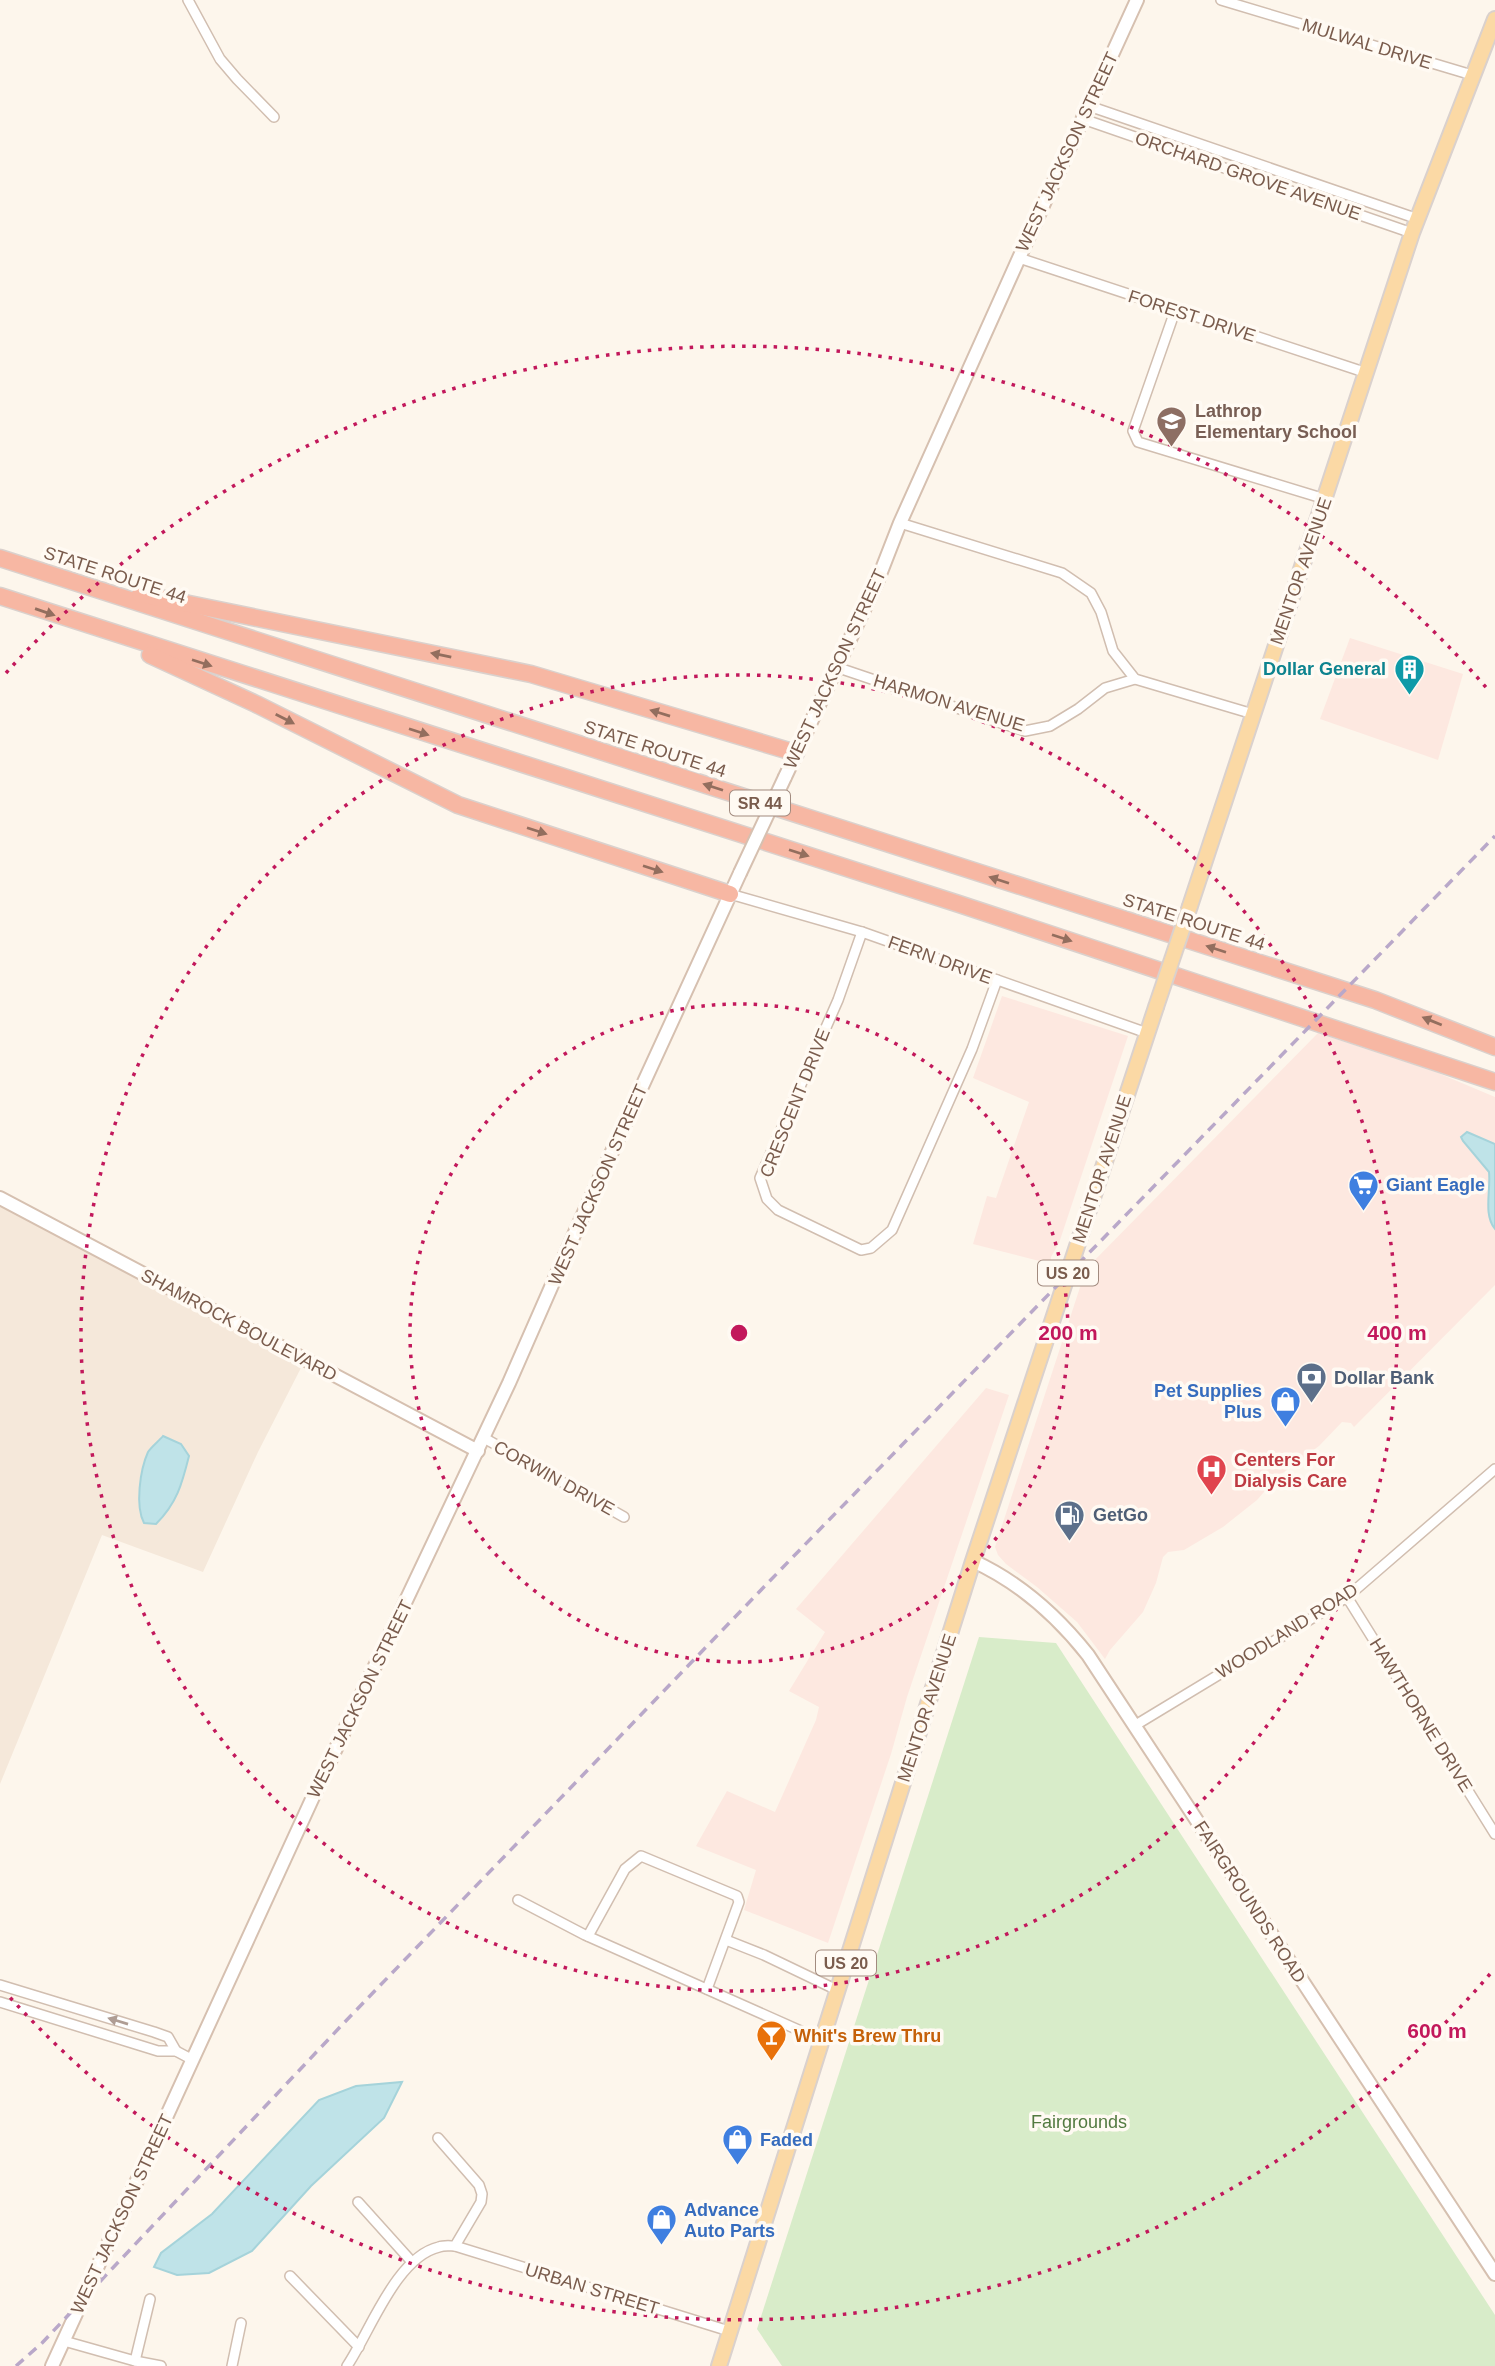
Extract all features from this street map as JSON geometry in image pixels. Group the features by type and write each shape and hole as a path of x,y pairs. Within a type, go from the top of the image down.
{"highway":[{"name":"STATE ROUTE 44","path":"0,558 1375,1000 1495,1047"},
{"path":"58,577 531,674 796,753"},
{"name":"SR 44","path":"0,596 959,904 1495,1082"},
{"path":"90,627 256,704 458,805 730,894"}],"main road":[{"name":"MENTOR AVENUE","path":"719,2366 973,1561 1147,1033 1415,226 1495,19"}],"street":[{"path":"188,0 220,59 274,117"},
{"name":"WEST JACKSON STREET","path":"52,2366 313,1797 478,1451 730,894 877,582 900,523 1137,0"},
{"name":"MULWAL DRIVE","path":"1221,0 1472,75"},
{"name":"ORCHARD GROVE AVENUE","path":"1089,106 1415,226"},
{"name":"ORCHARD GROVE AVENUE","path":"1083,119 1415,226"},
{"name":"FOREST DRIVE","path":"1019,258 1367,373"},
{"path":"1175,311 1133,431 1138,442 1325,499"},
{"path":"900,523 1062,573 1091,593 1101,612 1113,651 1135,679 1253,714"},
{"name":"HARMON AVENUE","path":"836,667 1025,731 1050,726 1105,688 1135,679"},
{"name":"FERN DRIVE","path":"730,894 862,932 1147,1033"},
{"name":"CRESCENT DRIVE","path":"862,932 838,1000 760,1178 762,1191 778,1210 861,1250 871,1248 892,1230 972,1049 997,981"},
{"name":"SHAMROCK BOULEVARD","path":"0,1198 478,1451"},
{"name":"CORWIN DRIVE","path":"484,1438 624,1517"},
{"name":"WOODLAND ROAD","path":"1134,1726 1347,1597 1495,1469"},
{"name":"FAIRGROUNDS ROAD","path":"973,1561 991,1569 1020,1589 1071,1634 1112,1690 1495,2274"},
{"name":"HAWTHORNE DRIVE","path":"1347,1597 1495,1834"},
{"path":"588,1936 625,1869 641,1856 737,1896 739,1902 707,1989"},
{"path":"518,1900 588,1936 821,2040"},
{"path":"726,1940 837,1990"},
{"path":"0,1984 155,2032 168,2037 176,2051"},
{"path":"0,2002 158,2051 176,2051 193,2060"},
{"path":"347,2366 412,2262 439,2246 455,2246 481,2202 479,2185 438,2138"},
{"path":"358,2202 412,2262"},
{"name":"URBAN STREET","path":"455,2246 729,2331"},
{"path":"290,2276 359,2347"},
{"path":"135,2361 150,2299"},
{"path":"232,2366 241,2323"},
{"path":"64,2340 160,2366"}],"shaded area":[{"path":"1350,638 1463,674 1438,760 1320,719"},
{"path":"1002,996 1128,1036 1059,1243 1051,1257 1051,1264 973,1244 987,1196 996,1198 1029,1102 973,1078"},
{"path":"1318,1033 1438,1073 1495,1097 1495,1285 1354,1427 1351,1423 1342,1422 1319,1446 1276,1478 1257,1500 1223,1527 1184,1550 1168,1552 1163,1557 1156,1583 1143,1612 1105,1659 1077,1622 1006,1564 995,1547 1086,1269"},
{"path":"0,1198 305,1360 258,1452 203,1572 102,1535 0,1784"},
{"path":"986,1388 1009,1395 907,1697 891,1754 828,1943 744,1910 756,1870 696,1846 727,1791 775,1812 816,1720 819,1707 789,1691 825,1632 796,1609"}],"green space":[{"name":"Fairgrounds","path":"979,1637 1056,1643 1495,2315 1495,2366 782,2366 757,2329"}],"water":[{"path":"1467,1132 1495,1144 1495,1229 1488,1209 1489,1172 1463,1141 1461,1137"},
{"path":"163,1436 181,1444 189,1456 174,1501 156,1524 144,1523 139,1498 143,1468 148,1452"},
{"path":"402,2082 384,2118 311,2186 252,2251 209,2273 177,2275 154,2267 161,2253 212,2214 319,2100 356,2086"}],"railway":[{"path":"16,2366 42,2343 341,2026 789,1561 1495,836"}],"place":[{"name":"Lathrop Elementary School","path":"1172,448"},
{"name":"Dollar General","path":"1409,696"},
{"name":"Giant Eagle","path":"1363,1212"},
{"name":"Dollar Bank","path":"1311,1405"},
{"name":"Pet Supplies Plus","path":"1285,1428"},
{"name":"Centers For Dialysis Care","path":"1211,1497"},
{"name":"GetGo","path":"1070,1542"},
{"name":"Whit's Brew Thru","path":"771,2063"},
{"name":"Faded","path":"737,2167"},
{"name":"Advance Auto Parts","path":"661,2247"}]}
